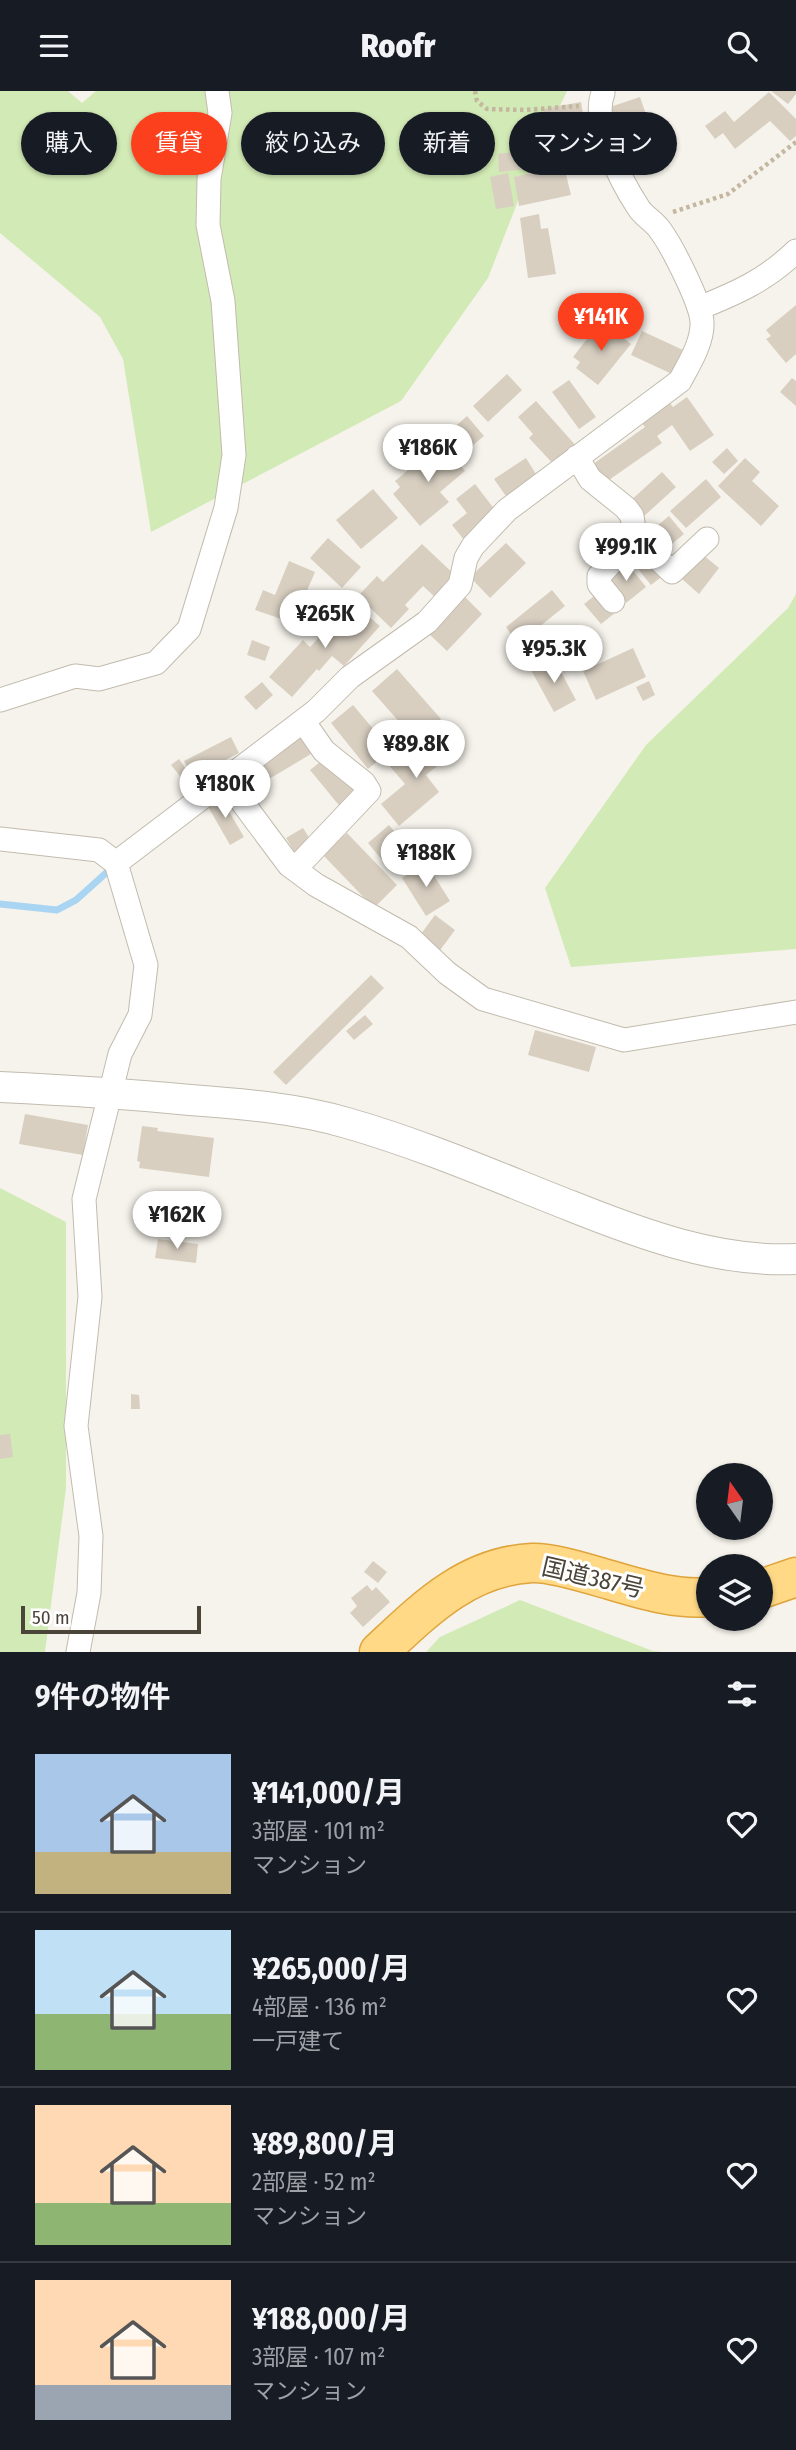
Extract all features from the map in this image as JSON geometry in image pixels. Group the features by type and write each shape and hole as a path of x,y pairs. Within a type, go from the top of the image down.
{"highway":[{"name":"国道387号","path":"379,1652 412,1621 457,1586 490,1569 534,1563 586,1573 653,1592 696,1598"},
{"path":"773,1585 796,1577"}],"street":[{"path":"0,700 75,675 99,679 156,663 189,629 226,508 234,455 223,300 208,225 209,179 220,113 217,91"},
{"path":"116,863 316,711 350,677 427,622 460,585 466,558 474,546 507,510 680,381 694,355 702,323 699,308 672,249 653,222 640,211 619,176 602,128 602,98"},
{"path":"699,308 748,288 782,265 796,251"},
{"path":"578,457 590,479 632,516 635,537 672,572 707,539"},
{"path":"613,601 599,584 598,576 635,537"},
{"path":"295,869 369,791 364,783 324,751 303,721"},
{"path":"225,779 289,865 316,885 409,937 447,973 483,999 624,1040 796,1012"},
{"path":"0,839 99,851 116,863 146,965 140,1015 120,1054 84,1199 90,1297 76,1426 91,1536 89,1593 78,1652"},
{"path":"0,1087 274,1107 346,1122 419,1146 648,1236 696,1248 760,1258 796,1259"}],"path":[{"path":"475,91 477,101 487,109 525,110 602,98"},
{"path":"653,222 683,207 728,194 796,142"}],"green space":[{"path":"0,91 68,91 82,103 96,91 567,91 557,112 509,112 509,175 528,175 488,278 401,401 151,532 123,359 100,317 0,233"},
{"path":"796,594 796,949 571,967 545,888 646,745 788,608"},
{"path":"0,1188 66,1222 66,1488 45,1652 0,1652"},
{"path":"520,1600 653,1651 663,1652 426,1652 440,1637"}],"building":[{"path":"771,91 796,91 796,94 788,104"},
{"path":"769,92 796,119 796,136 790,141 770,121 735,149 723,133 715,139 705,126 725,111 734,122"},
{"path":"640,97 645,112 605,112 604,109"},
{"path":"581,102 583,112 544,112 543,109"},
{"path":"509,153 509,171 499,172 498,154"},
{"path":"508,173 514,206 496,209 490,177"},
{"path":"566,175 571,195 519,206 514,177"},
{"path":"539,214 541,229 548,228 556,274 528,278 520,218"},
{"path":"796,305 796,354 786,363 766,339 771,336 766,330"},
{"path":"601,321 631,344 598,385 576,368 580,362 573,357"},
{"path":"642,331 683,350 672,374 631,355"},
{"path":"507,374 522,390 488,422 473,406"},
{"path":"792,378 796,381 796,406 780,392"},
{"path":"569,380 596,417 579,429 552,392"},
{"path":"687,397 714,435 690,451 672,425 657,436 662,443 606,482 593,464 645,427 641,422 669,402 673,407"},
{"path":"536,401 578,448 556,467 529,438 533,434 518,417"},
{"path":"467,416 484,436 460,456 443,437"},
{"path":"439,444 465,471 440,492 449,502 420,526 393,494 400,487 395,481"},
{"path":"727,448 738,461 724,474 712,462"},
{"path":"526,458 539,479 508,499 494,479"},
{"path":"745,458 760,472 752,481 779,506 761,526 718,486"},
{"path":"662,472 676,487 642,518 628,503"},
{"path":"706,479 721,497 686,528 670,511"},
{"path":"475,484 499,515 465,541 452,525 467,513 456,499"},
{"path":"373,489 398,518 361,549 336,520"},
{"path":"669,516 684,534 667,548 652,530"},
{"path":"328,538 361,567 342,588 310,558"},
{"path":"506,543 526,563 490,598 470,577"},
{"path":"422,544 456,576 435,597 423,586 405,605 409,609 391,628 358,596 377,576 383,582"},
{"path":"644,548 665,574 651,585 630,559"},
{"path":"702,554 719,568 699,594 682,579"},
{"path":"289,561 315,572 293,623 255,610 263,590 275,595"},
{"path":"627,563 646,587 626,603 607,578"},
{"path":"552,590 565,606 518,644 506,627"},
{"path":"598,593 615,613 601,624 584,604"},
{"path":"463,595 482,614 447,651 427,632"},
{"path":"356,606 380,626 344,666 332,656 292,697 269,677 303,640 310,647 338,617 343,621"},
{"path":"252,640 270,647 265,661 247,655"},
{"path":"633,648 646,677 596,700 583,671"},
{"path":"554,659 576,700 554,712 531,670"},
{"path":"397,669 441,719 416,741 372,691"},
{"path":"649,681 655,695 643,701 636,687"},
{"path":"262,682 273,695 256,710 244,697"},
{"path":"353,705 391,750 368,769 331,723"},
{"path":"441,733 456,751 426,775 439,792 399,826 381,804 405,784 387,763 398,754 416,774 422,770 411,756"},
{"path":"231,737 239,753 192,777 184,761"},
{"path":"301,737 311,754 269,779 259,762"},
{"path":"330,754 362,793 342,809 310,770"},
{"path":"179,759 192,777 185,782 171,765"},
{"path":"220,796 244,837 230,845 206,803"},
{"path":"389,825 409,849 387,866 368,843"},
{"path":"303,828 315,847 298,858 286,838"},
{"path":"347,833 397,885 374,908 323,855"},
{"path":"426,863 450,901 426,916 402,878"},
{"path":"435,915 455,930 435,957 415,942"},
{"path":"371,975 384,988 286,1085 273,1072"},
{"path":"365,1015 373,1024 354,1040 346,1031"},
{"path":"535,1030 596,1047 589,1072 528,1055"},
{"path":"25,1114 88,1125 83,1155 19,1144"},
{"path":"142,1126 158,1128 157,1131 214,1138 209,1177 139,1168 140,1162 137,1161"},
{"path":"158,1239 198,1244 196,1263 155,1258"},
{"path":"131,1394 139,1395 140,1409 131,1409"},
{"path":"10,1434 13,1457 0,1459 0,1435"},
{"path":"373,1561 387,1572 378,1583 364,1572"},
{"path":"367,1585 372,1591 376,1587 390,1602 363,1627 350,1613 357,1606 351,1598"}],"waterway":[{"path":"0,904 57,910 76,900 106,873"}]}
